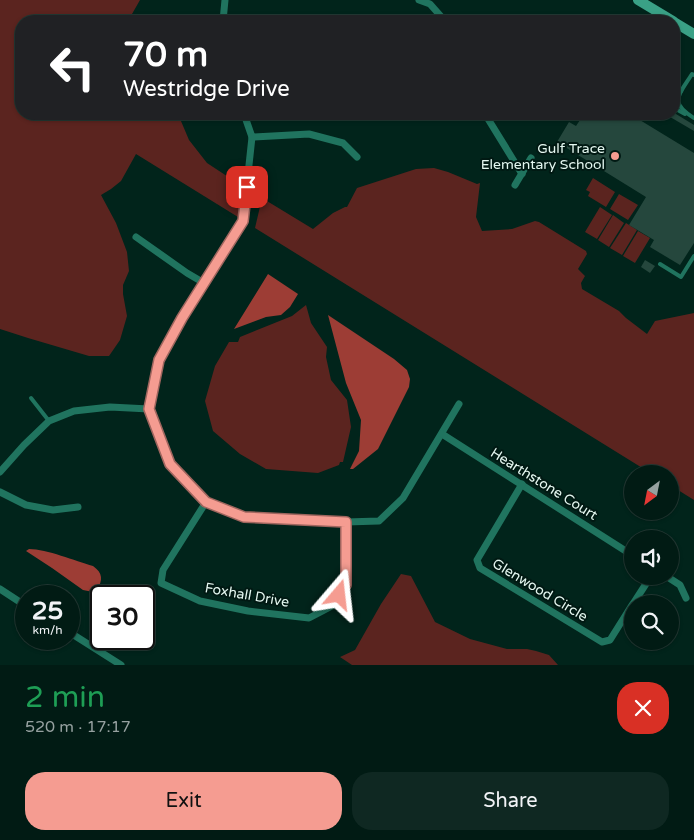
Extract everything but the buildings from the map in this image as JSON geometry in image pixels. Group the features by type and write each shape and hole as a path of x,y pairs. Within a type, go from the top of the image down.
{"street":[{"path":"224,15 225,0"},
{"path":"419,0 431,2 441,15"},
{"path":"638,0 662,15"},
{"path":"680,26 694,34"},
{"path":"246,120 252,137 243,221 182,318 159,360 149,409 170,464 206,502 244,517 346,522 379,520 403,498 459,404"},
{"path":"489,120 522,174"},
{"path":"252,137 309,134 343,143 357,157"},
{"path":"515,185 532,158"},
{"path":"136,237 204,283"},
{"path":"0,472 24,444 48,421 74,411 110,407 149,409"},
{"name":"Hearthstone Court","path":"442,434 624,550"},
{"name":"Glenwood Circle","path":"522,484 477,560 480,568 602,642 610,640 624,618"},
{"path":"0,492 26,505 53,510 78,507"},
{"name":"Foxhall Drive","path":"206,502 163,570 160,583 200,601 248,611 308,618 332,606 346,585 346,522"},
{"path":"679,584 686,598"},
{"path":"0,590 15,599"},
{"path":"80,639 121,665"}],"lane":[{"path":"681,91 693,73"},
{"path":"680,106 692,117"},
{"path":"680,112 692,117"},
{"path":"660,264 681,277 694,256"},
{"path":"31,398 48,421"}],"shaded area":[{"path":"0,0 140,0 131,15 15,15 15,120 181,120 189,140 207,163 245,188 238,217 136,154 121,181 101,195 116,223 127,252 129,271 123,285 127,316 120,340 109,356 89,356 0,329"},
{"path":"434,168 477,184 480,183 476,217 482,231 512,229 535,221 586,251 587,254 578,269 585,276 581,283 582,289 619,311 647,334 655,321 694,313 694,500 679,491 679,465 637,465 255,228 262,198 313,229 333,213 347,207 357,188 416,169"},
{"path":"593,178 615,192 606,207 588,196 590,192 586,190"},
{"path":"619,194 638,205 628,220 610,209"},
{"path":"600,207 612,215 597,239 585,232"},
{"path":"613,215 624,223 609,247 598,240"},
{"path":"626,223 637,230 622,255 610,248"},
{"path":"638,231 650,238 635,263 623,256"},
{"path":"268,274 298,294 290,307 281,315 266,317 234,329"},
{"path":"306,305 311,323 327,347 326,357 331,380 347,400 351,427 343,462 318,473 266,469 240,454 213,431 205,401 215,366 229,342 238,342 240,337 292,316"},
{"path":"328,315 394,359 407,370 410,379 409,387 378,449 353,469 350,469 359,451 361,420 346,383"},
{"path":"29,549 52,553 93,566 99,571 101,577 99,585 90,585 90,591 83,590 80,585 76,585 26,551"},
{"path":"401,574 411,576 435,622 470,639 507,649 527,649 549,655 558,665 352,665 340,657 355,650 381,604"}],"place":[{"name":"Gulf Trace Elementary School","path":"615,156"}],"route":[{"path":"247,187 243,221 182,318 159,360 149,409 170,464 206,502 244,517 346,522 346,585 339,595"}]}
